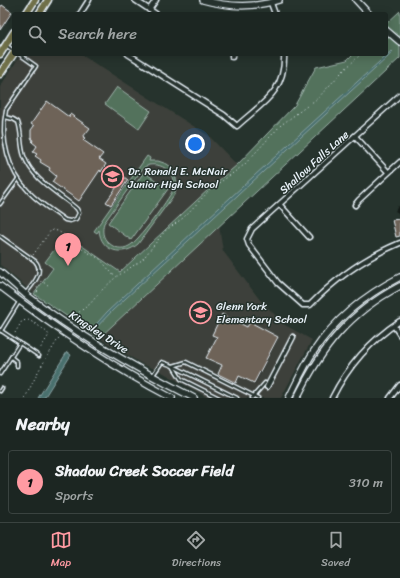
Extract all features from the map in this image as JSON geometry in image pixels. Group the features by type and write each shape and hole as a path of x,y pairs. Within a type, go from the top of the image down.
{"main road":[{"path":"27,12 34,0"},
{"path":"40,12 48,0"},
{"path":"203,0 217,4 243,6 279,0"},
{"path":"356,0 368,12"},
{"path":"388,32 400,42"},
{"path":"0,54 12,35"},
{"path":"0,74 12,55"},
{"name":"Kingsley Drive","path":"0,272 25,294 99,346 194,398"},
{"path":"289,398 314,351 339,320 358,303 376,290 400,277"},
{"name":"Kingsley Drive","path":"0,286 94,354 172,398"},
{"path":"297,398 313,367 332,340 358,313 400,286"},
{"path":"20,301 25,294"},
{"path":"94,354 99,346"},
{"path":"148,385 152,376"}],"street":[{"path":"81,12 89,0"},
{"path":"135,0 152,12"},
{"path":"143,5 146,0"},
{"path":"149,10 156,0"},
{"path":"272,2 274,12"},
{"path":"131,56 224,115 237,126 277,89 283,76 284,56"},
{"name":"Shallow Falls Lane","path":"400,95 252,229 248,234 247,239 249,245 278,283 303,305 310,305 332,284 351,269 384,249 400,243"},
{"path":"355,136 388,172"},
{"path":"355,205 358,200 400,162"},
{"path":"280,205 309,237"},
{"path":"332,398 339,384 359,356 381,335 400,321"},
{"path":"394,326 400,335"},
{"path":"266,385 293,337"},
{"path":"390,398 400,385"}],"lane":[{"path":"6,45 12,50"},
{"path":"4,117 18,122 22,150 25,160 31,169 41,181 77,209 79,213 77,218 72,221 65,220 35,198 22,185 9,161 6,151 3,127 4,117 7,108 36,66 22,56"},
{"path":"0,204 18,179"},
{"path":"0,236 38,265 39,273 37,278 25,294"},
{"path":"20,301 0,330 39,356"},
{"path":"0,373 20,343"},
{"path":"10,357 17,362 17,366"},
{"path":"152,376 162,362 174,366 237,398"},
{"path":"174,366 186,362 253,397 258,398"},
{"path":"174,366 181,379 219,398"},
{"path":"253,397 266,385"}],"path":[{"path":"70,321 75,315 90,304 116,277 142,260 165,231 183,218 211,189 244,165 281,125 318,98 341,72 360,56"},
{"path":"31,259 48,233 51,230 56,230 82,249 100,259 116,277"},
{"path":"36,296 38,290 37,287 41,281 48,285"},
{"path":"15,332 22,321 30,320 45,330 49,335 40,349"},
{"path":"25,398 39,370 60,336"}],"shaded area":[{"name":"Dr. Ronald E. McNair Junior High School","path":"20,56 83,56 209,136 238,166 163,231 120,272 72,239 34,294 0,265 0,87"},
{"name":"Glenn York Elementary School","path":"219,225 223,251 260,300 285,325 312,340 281,398 208,398 162,372 142,364 99,338"}],"green space":[{"path":"400,11 400,58 99,338 34,294 53,268 45,262 57,246 64,251 72,239 120,272 210,188 237,165 295,105 316,67 347,60 351,56 388,56 388,22"},
{"path":"117,87 151,111 139,129 105,104"},
{"path":"147,156 150,158 149,161 158,161 171,167 176,178 177,186 174,195 138,244 126,250 114,250 108,248 104,243 99,230 97,233 94,231","holes":["149,165 164,168 171,175 173,179 173,190 152,220 133,243 124,248 113,246 104,236 104,223 143,168"]},
{"path":"144,172 168,189 131,240 108,223"}],"water":[{"path":"391,51 392,52 388,57 113,310 91,333 90,331 107,312 386,56 388,56"},
{"path":"67,352 71,355 44,398 38,398"}],"building":[{"path":"2,5 12,12 0,30 0,8"},
{"path":"47,101 69,117 70,114 90,128 83,137 85,138 83,140 103,154 99,159 106,164 101,172 100,170 79,201 52,182 56,176 49,170 50,168 40,162 41,160 35,156 37,154 33,152 37,146 32,142 31,130 34,126 31,124"},
{"path":"124,177 128,180 111,205 106,202"},
{"path":"400,219 400,236 396,237 392,220"},
{"path":"222,314 247,327 250,322 278,337 254,383 239,376 236,383 218,374 222,365 206,358 217,337 212,335"}],"place":[{"name":"Dr. Ronald E. McNair Junior High School","path":"112,177"},
{"name":"Shadow Creek Soccer Field","path":"68,266"},
{"name":"Glenn York Elementary School","path":"200,312"}]}
